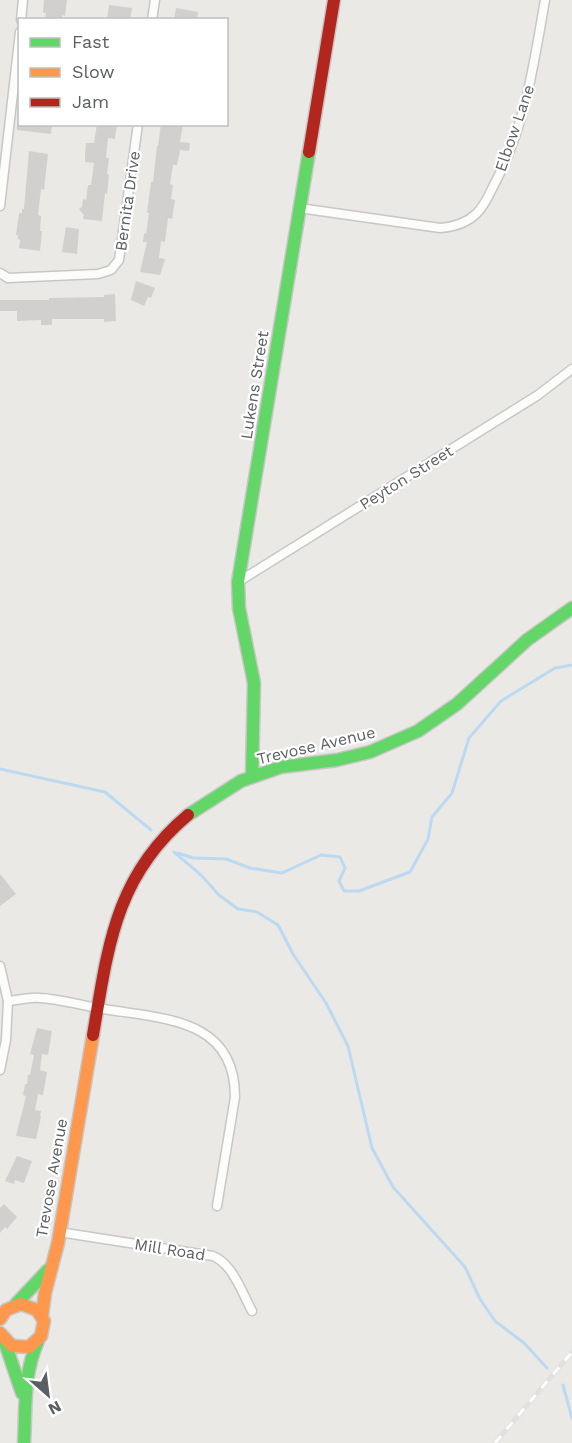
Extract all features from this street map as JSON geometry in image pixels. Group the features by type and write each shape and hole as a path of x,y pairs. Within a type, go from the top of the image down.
{"street":[{"path":"21,18 23,0"},
{"path":"152,18 155,0"},
{"name":"Lukens Street","path":"252,776 254,683 250,656 238,611 238,582 334,0"},
{"name":"Elbow Lane","path":"299,208 440,228 451,227 470,219 484,204 520,121 532,74 545,0"},
{"path":"0,206 18,49"},
{"name":"Bernita Drive","path":"0,273 8,278 99,274 115,266 119,260 138,126"},
{"name":"Peyton Street","path":"238,582 538,395 572,369"},
{"name":"Trevose Avenue","path":"38,1340 44,1326 42,1316 45,1293 59,1232 106,959 119,911 133,879 154,848 170,830 194,810 229,787 252,776 281,767 354,756 387,746 418,731 457,704 527,640 572,608"},
{"path":"0,966 8,1001 6,1040 0,1070"},
{"path":"8,1001 42,998 188,1024 212,1038 228,1059 235,1097 217,1206"},
{"name":"Mill Road","path":"59,1232 219,1258 230,1269 252,1311"},
{"name":"Trevose Avenue","path":"0,1319 9,1306 39,1282 52,1264"},
{"path":"9,1306 21,1304 32,1307 42,1316"},
{"path":"1,1336 18,1348 29,1347 38,1340"},
{"path":"1,1336 24,1400"},
{"path":"24,1443 27,1368 38,1340"}],"building":[{"path":"44,0 67,0 65,16 62,15 62,18 45,18 46,13 43,13"},
{"path":"109,5 132,8 130,18 107,18"},
{"path":"176,8 198,12 197,18 174,18"},
{"path":"17,124 18,126 52,126 51,134 17,130"},
{"path":"97,126 117,126 115,139 108,138 106,158 109,158 107,174 109,175 102,221 83,219 84,215 79,209 82,207 83,199 86,200 88,185 91,185 94,163 85,162 86,143 94,143"},
{"path":"161,126 183,126 180,142 190,143 189,151 180,150 177,165 173,165 170,184 173,185 171,199 175,200 172,219 168,218 165,242 161,241 159,258 165,259 160,275 140,272 147,242 143,242 144,233 146,234 151,182 153,182"},
{"path":"29,151 48,154 44,190 41,189 38,215 41,216 40,231 42,231 40,251 19,248 20,240 16,235 19,213 22,213 24,209"},
{"path":"66,227 79,229 77,254 62,252"},
{"path":"136,281 155,288 151,298 148,297 144,306 131,300"},
{"path":"115,294 116,321 52,319 52,325 41,325 41,320 17,321 17,311 0,311 0,300 49,300 49,298 104,297 104,295"},
{"path":"0,874 16,894 0,906"},
{"path":"37,1028 52,1031 48,1055 42,1054 40,1070 47,1072 43,1095 38,1094 35,1110 41,1111 36,1139 16,1136 26,1096 23,1095 25,1084 30,1075 34,1055 30,1054"},
{"path":"17,1156 32,1161 24,1183 15,1180 14,1184 5,1181"},
{"path":"4,1204 17,1217 7,1229 5,1227 0,1233 0,1208"}],"waterway":[{"path":"178,853 193,858 226,859 250,868 282,873 321,855 340,857 345,868 339,881 344,891 359,891 410,872 428,839 432,817 452,793 469,738 501,701 555,668 572,665"},
{"path":"0,769 105,792 151,830"},
{"path":"174,852 201,875 219,895 238,909 257,912 278,925 293,954 326,1003 348,1046 372,1148 393,1187 465,1267 480,1299 495,1321 524,1343 547,1368"},
{"path":"563,1385 572,1418"}],"railway":[{"path":"495,1443 572,1352"}],"traffic: fast":[{"path":"252,776 254,683 239,608 238,582 309,152"},
{"path":"188,815 241,781 281,767 337,760 370,752 418,731 457,704 527,640 572,608"},
{"path":"16,1304 48,1270"},
{"path":"4,1340 22,1393"},
{"path":"24,1443 28,1379 38,1341"}],"traffic: slow":[{"path":"42,1316 45,1293 58,1243 93,1035"},
{"path":"0,1319 6,1310 21,1304 37,1310 44,1321 41,1336 29,1347 12,1346 0,1333"}],"traffic: jam":[{"path":"309,152 334,0"},
{"path":"93,1035 110,943 130,888 144,863 164,838 188,815"}]}
